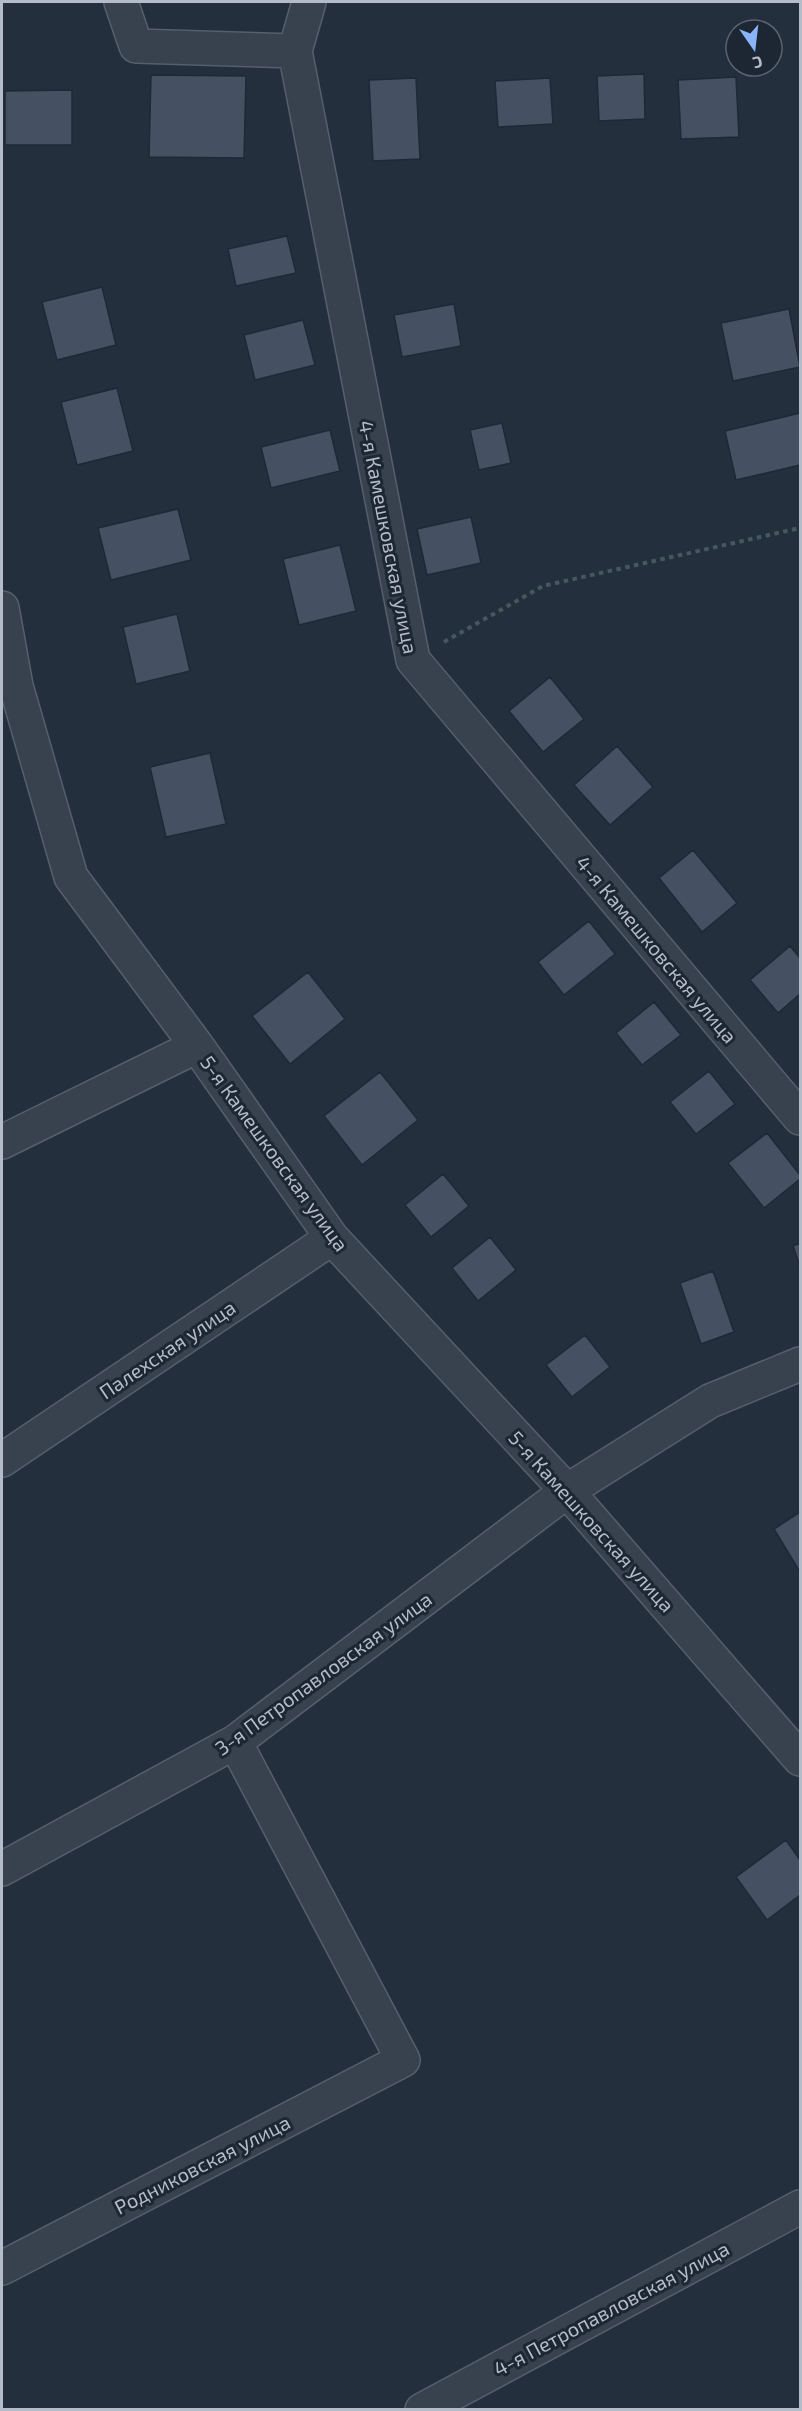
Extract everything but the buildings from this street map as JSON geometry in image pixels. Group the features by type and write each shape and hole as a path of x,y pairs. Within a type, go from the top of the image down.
{"street":[{"path":"121,2 136,46 295,51"},
{"name":"4-я Камешковская улица","path":"309,2 295,51 412,660 801,1118"},
{"name":"5-я Камешковская улица","path":"2,608 9,691 71,877 198,1046 332,1238 567,1491 801,1759"},
{"path":"2,1142 198,1046"},
{"name":"Палехская улица","path":"2,1460 332,1238"},
{"name":"3-я Петропавловская улица","path":"2,1869 235,1742 567,1491 710,1401 801,1364"},
{"name":"Родниковская улица","path":"2,2268 403,2060 235,1742"},
{"name":"4-я Петропавловская улица","path":"422,2409 801,2207"}],"path":[{"path":"412,660 543,586 801,528"}]}
